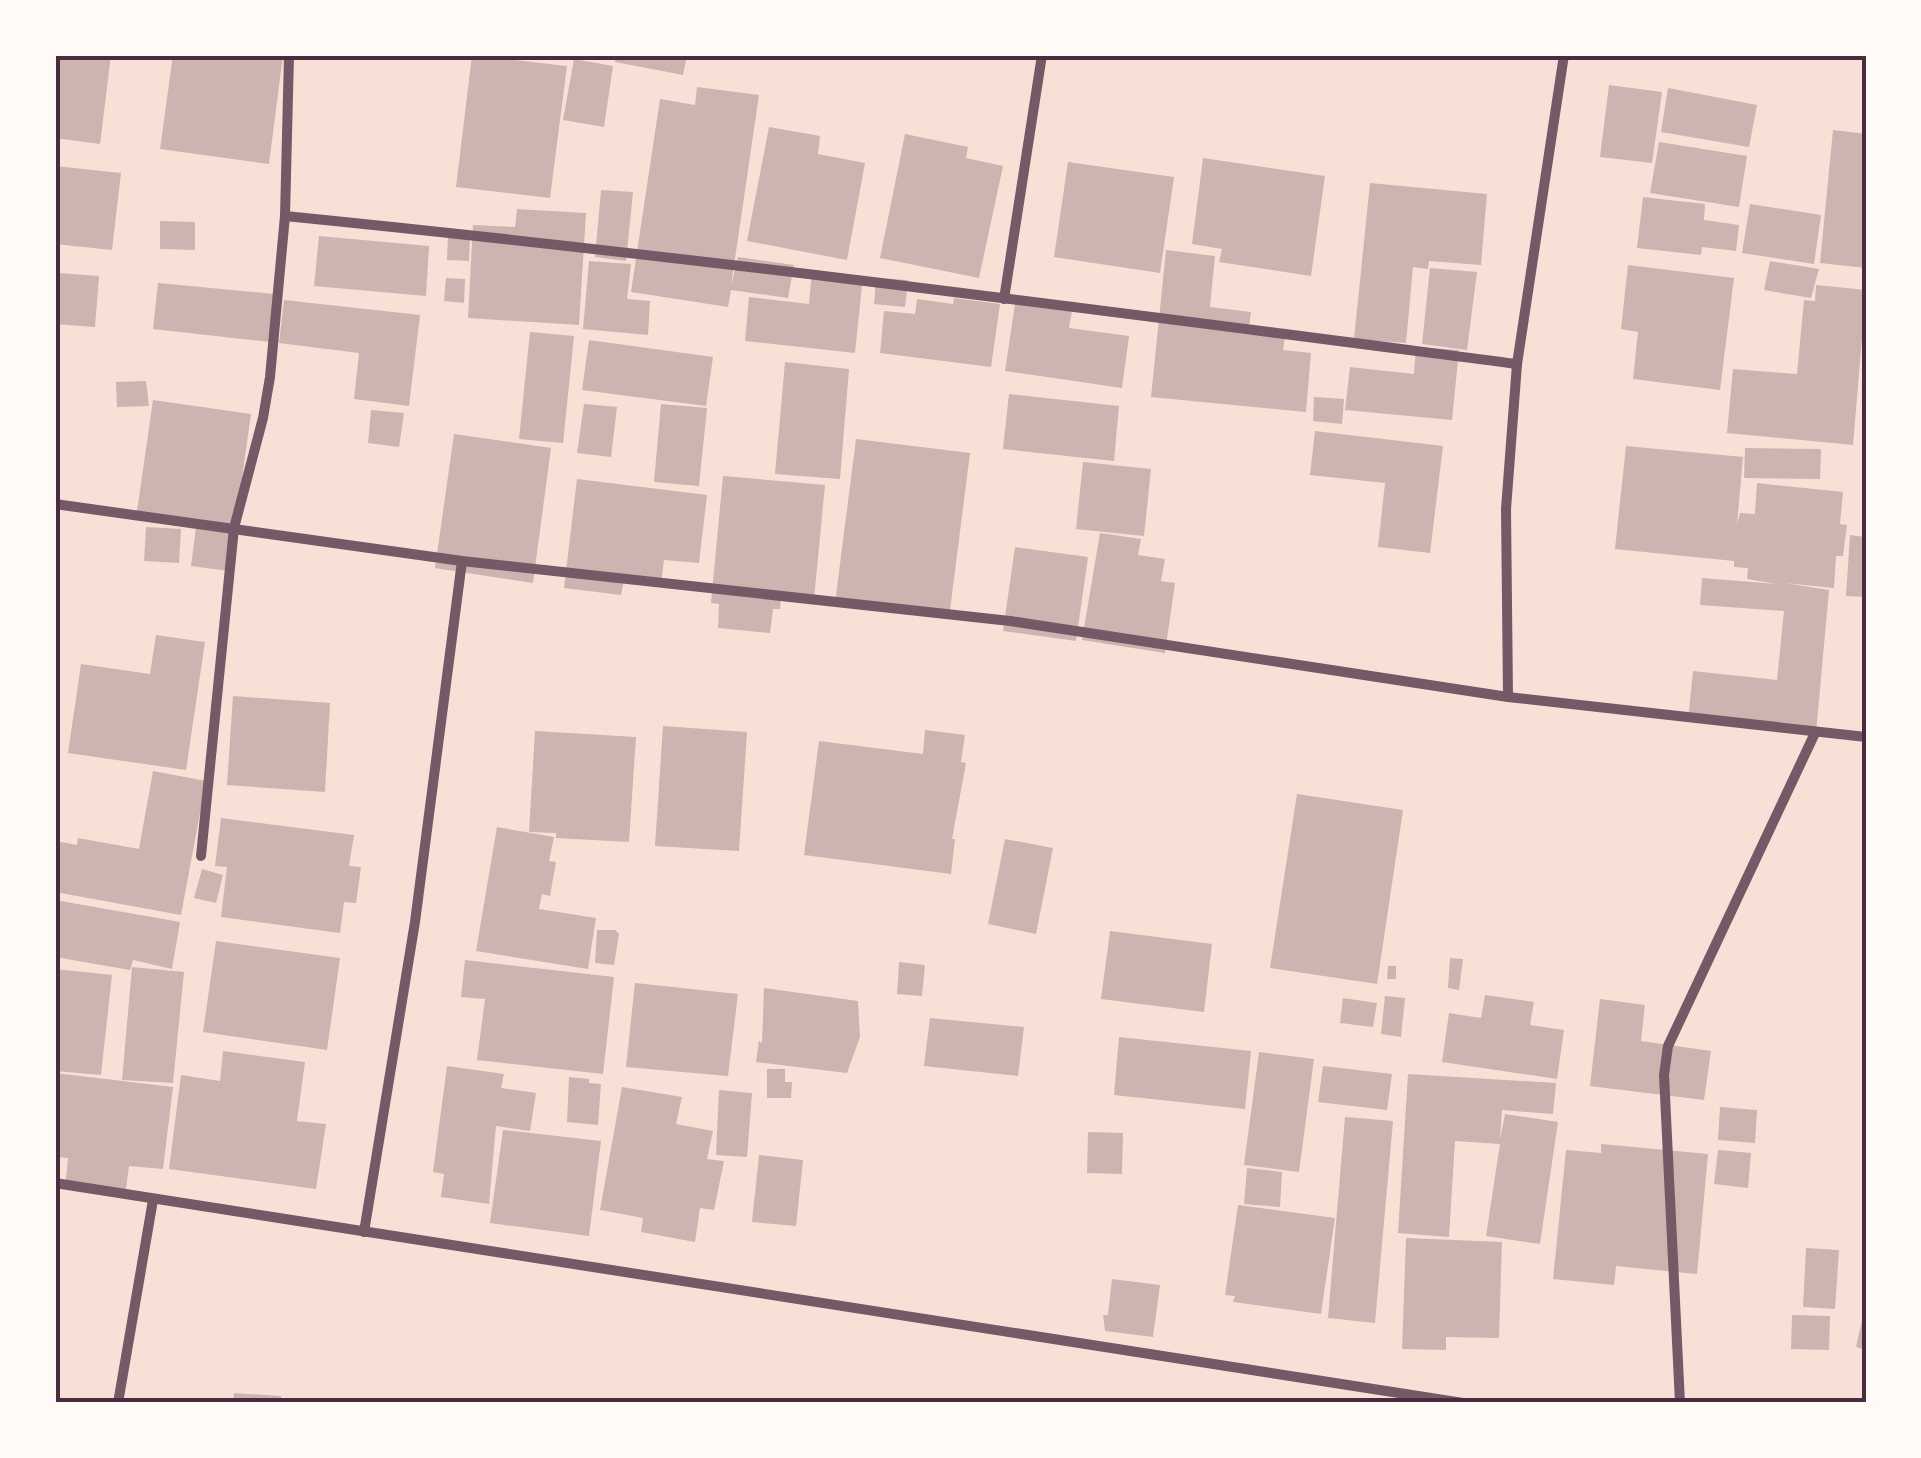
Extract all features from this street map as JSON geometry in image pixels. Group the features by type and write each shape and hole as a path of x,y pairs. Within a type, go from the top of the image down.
{"street":[{"path":"201,856 234,528 270,377 285,216 289,55"},
{"path":"1004,299 1042,55"},
{"path":"1508,697 1506,508 1518,364 1564,55"},
{"path":"285,216 1004,299 1518,364"},
{"path":"55,504 462,561 1010,621 1508,697 1866,736"},
{"path":"364,1232 415,922 462,561"},
{"path":"1680,1403 1664,1075 1668,1046 1815,733"},
{"path":"55,1183 1463,1403"},
{"path":"118,1403 154,1200"}],"building":[{"path":"55,55 111,55 100,144 55,138"},
{"path":"173,55 283,55 269,164 160,149"},
{"path":"472,55 567,66 550,198 456,187"},
{"path":"617,55 687,55 683,75 615,62"},
{"path":"574,59 613,66 604,127 563,120"},
{"path":"1609,85 1662,92 1652,163 1600,157"},
{"path":"697,87 759,95 731,286 738,257 794,265 788,298 731,290 728,307 631,292 660,99 695,105"},
{"path":"1668,88 1757,105 1749,147 1661,132"},
{"path":"769,127 820,136 818,154 865,163 847,260 747,241"},
{"path":"1833,130 1866,134 1866,268 1820,263"},
{"path":"905,134 968,147 966,158 1003,166 979,278 880,258"},
{"path":"1659,142 1747,156 1739,207 1650,193"},
{"path":"1203,158 1325,176 1311,276 1219,262 1222,249 1192,244"},
{"path":"1068,162 1174,177 1160,273 1054,257"},
{"path":"55,166 121,173 112,250 55,244"},
{"path":"1370,183 1487,194 1481,265 1429,261 1428,269 1413,267 1406,343 1354,339"},
{"path":"601,190 633,192 626,261 595,257"},
{"path":"1643,197 1705,204 1704,220 1739,225 1736,251 1702,247 1701,255 1637,248"},
{"path":"1750,204 1821,215 1814,264 1742,253"},
{"path":"517,209 586,213 579,325 468,318 473,225 515,227"},
{"path":"160,221 195,222 195,250 160,249"},
{"path":"448,234 470,234 469,261 447,260"},
{"path":"319,236 429,246 426,296 314,286"},
{"path":"1166,250 1215,256 1210,307 1251,312 1249,327 1286,330 1283,350 1311,353 1306,412 1151,397"},
{"path":"589,261 631,264 627,299 650,301 648,335 583,329"},
{"path":"1770,261 1819,269 1811,298 1764,290"},
{"path":"55,265 60,265 59,273 99,276 95,327 55,324"},
{"path":"1628,265 1734,278 1720,390 1633,379 1638,332 1621,329"},
{"path":"1430,268 1477,272 1467,350 1422,344"},
{"path":"812,271 863,276 855,353 745,341 749,297 809,304"},
{"path":"446,278 465,279 464,303 444,301"},
{"path":"876,278 908,280 905,307 874,304"},
{"path":"158,283 274,294 270,342 153,329"},
{"path":"1816,285 1866,290 1853,445 1727,433 1733,369 1797,374 1804,300 1815,301"},
{"path":"954,298 1000,304 991,367 880,353 884,311 915,314 917,299 953,304"},
{"path":"284,300 420,315 409,406 354,399 359,353 279,343"},
{"path":"1015,304 1072,311 1069,328 1129,336 1122,388 1005,371"},
{"path":"530,332 574,336 563,443 519,439"},
{"path":"589,340 713,357 706,406 582,390"},
{"path":"1416,347 1459,350 1452,420 1345,410 1350,367 1414,374"},
{"path":"785,362 849,369 840,479 775,474"},
{"path":"146,381 149,406 117,407 116,382"},
{"path":"1009,394 1119,406 1114,461 1003,449"},
{"path":"1314,397 1344,399 1342,424 1313,421"},
{"path":"153,400 251,414 229,571 191,566 196,527 136,518"},
{"path":"584,404 617,407 611,457 577,453"},
{"path":"661,404 707,408 699,486 654,482"},
{"path":"371,410 404,413 399,447 368,443"},
{"path":"1315,431 1443,446 1430,553 1378,547 1385,483 1310,475"},
{"path":"454,434 551,448 533,583 435,568"},
{"path":"856,439 970,453 949,618 835,603"},
{"path":"1626,446 1743,457 1737,525 1740,513 1755,514 1757,483 1843,492 1840,524 1847,525 1843,556 1836,556 1834,588 1785,583 1829,590 1816,733 1688,720 1693,671 1777,680 1784,611 1700,605 1702,578 1777,584 1747,579 1748,568 1734,567 1734,561 1615,549"},
{"path":"1745,448 1821,449 1820,479 1744,478"},
{"path":"1083,462 1151,469 1144,536 1076,529"},
{"path":"723,476 825,485 814,599 781,596 780,609 773,609 770,633 718,628 719,604 711,603"},
{"path":"577,479 707,495 699,563 664,560 661,584 624,579 621,595 564,588"},
{"path":"146,527 181,529 179,563 144,561"},
{"path":"1100,533 1141,539 1138,555 1165,559 1161,581 1175,583 1165,653 1082,640"},
{"path":"1850,535 1866,537 1866,597 1846,596"},
{"path":"1015,547 1088,557 1076,641 1003,631"},
{"path":"156,635 205,642 186,770 68,753 81,664 150,674"},
{"path":"233,696 330,703 325,792 227,785"},
{"path":"663,726 747,732 739,851 655,846"},
{"path":"925,730 965,735 961,762 966,763 952,839 951,874 804,855 819,741 923,754"},
{"path":"535,731 636,737 629,842 556,838 556,833 529,832"},
{"path":"153,771 206,781 181,915 55,892 55,841 77,845 78,838 139,849"},
{"path":"1297,794 1403,810 1377,984 1270,968"},
{"path":"221,818 354,835 349,866 361,867 356,903 344,902 340,933 221,917 227,867 215,866"},
{"path":"497,827 554,837 549,861 556,862 550,896 542,894 539,909 596,918 588,969 476,951"},
{"path":"1005,839 1053,848 1036,934 988,924"},
{"path":"202,869 223,875 216,903 194,898"},
{"path":"55,900 180,922 172,969 133,960 130,970 55,957"},
{"path":"597,930 615,930 619,934 614,965 595,963"},
{"path":"1110,931 1212,944 1204,1012 1101,999"},
{"path":"216,941 340,958 327,1050 203,1032"},
{"path":"1450,958 1463,959 1459,990 1448,988"},
{"path":"465,960 614,977 603,1074 477,1060 485,999 461,997"},
{"path":"899,962 925,965 922,996 897,994"},
{"path":"1388,966 1396,966 1396,979 1387,979"},
{"path":"132,967 184,972 173,1083 122,1080"},
{"path":"55,969 112,975 101,1075 55,1071"},
{"path":"635,983 738,994 728,1076 626,1067"},
{"path":"764,988 858,1001 860,1037 847,1073 756,1062 759,1041 762,1043"},
{"path":"1485,995 1534,1002 1530,1025 1564,1030 1557,1079 1442,1062 1449,1013 1481,1018"},
{"path":"1385,996 1405,998 1401,1037 1381,1034"},
{"path":"1343,998 1377,1003 1373,1027 1340,1023"},
{"path":"1600,999 1645,1005 1641,1041 1711,1051 1704,1100 1590,1086"},
{"path":"930,1018 1024,1027 1018,1076 924,1066"},
{"path":"1119,1037 1251,1051 1245,1109 1114,1095"},
{"path":"223,1051 305,1062 297,1121 326,1124 316,1189 169,1169 181,1075 220,1081"},
{"path":"1259,1052 1314,1059 1299,1172 1244,1165"},
{"path":"447,1066 504,1074 501,1088 536,1093 530,1131 496,1126 489,1204 441,1197 444,1174 433,1172"},
{"path":"1323,1066 1392,1074 1387,1110 1318,1102"},
{"path":"767,1069 785,1069 785,1082 792,1082 791,1098 767,1098"},
{"path":"55,1073 173,1087 163,1169 129,1166 125,1196 65,1189 68,1158 55,1157"},
{"path":"1408,1074 1556,1083 1553,1114 1502,1110 1500,1139 1505,1114 1558,1122 1540,1244 1486,1236 1500,1144 1455,1141 1449,1237 1398,1233"},
{"path":"569,1077 601,1084 598,1125 567,1122"},
{"path":"622,1087 682,1097 676,1124 713,1131 707,1159 724,1161 714,1210 700,1208 695,1242 641,1232 643,1218 600,1210"},
{"path":"719,1090 752,1093 747,1157 716,1155"},
{"path":"1720,1107 1757,1110 1755,1143 1718,1140"},
{"path":"1345,1117 1393,1121 1375,1323 1328,1318"},
{"path":"503,1130 601,1141 589,1236 490,1223"},
{"path":"1088,1132 1123,1133 1122,1174 1087,1173"},
{"path":"1601,1144 1708,1154 1697,1274 1616,1266 1614,1285 1553,1279 1566,1150 1601,1153"},
{"path":"1718,1150 1751,1153 1748,1188 1714,1184"},
{"path":"759,1155 803,1160 796,1226 752,1222"},
{"path":"1247,1168 1282,1172 1280,1207 1244,1204"},
{"path":"1238,1205 1335,1218 1321,1314 1233,1302 1235,1296 1225,1295"},
{"path":"1406,1238 1502,1242 1499,1338 1446,1337 1446,1350 1402,1349"},
{"path":"1806,1248 1839,1250 1835,1309 1803,1307"},
{"path":"1112,1279 1160,1285 1153,1337 1105,1331 1103,1315 1108,1315"},
{"path":"1866,1311 1866,1350 1856,1347"},
{"path":"1792,1315 1830,1316 1829,1350 1791,1349"},
{"path":"234,1393 281,1396 281,1403 233,1403"}]}
